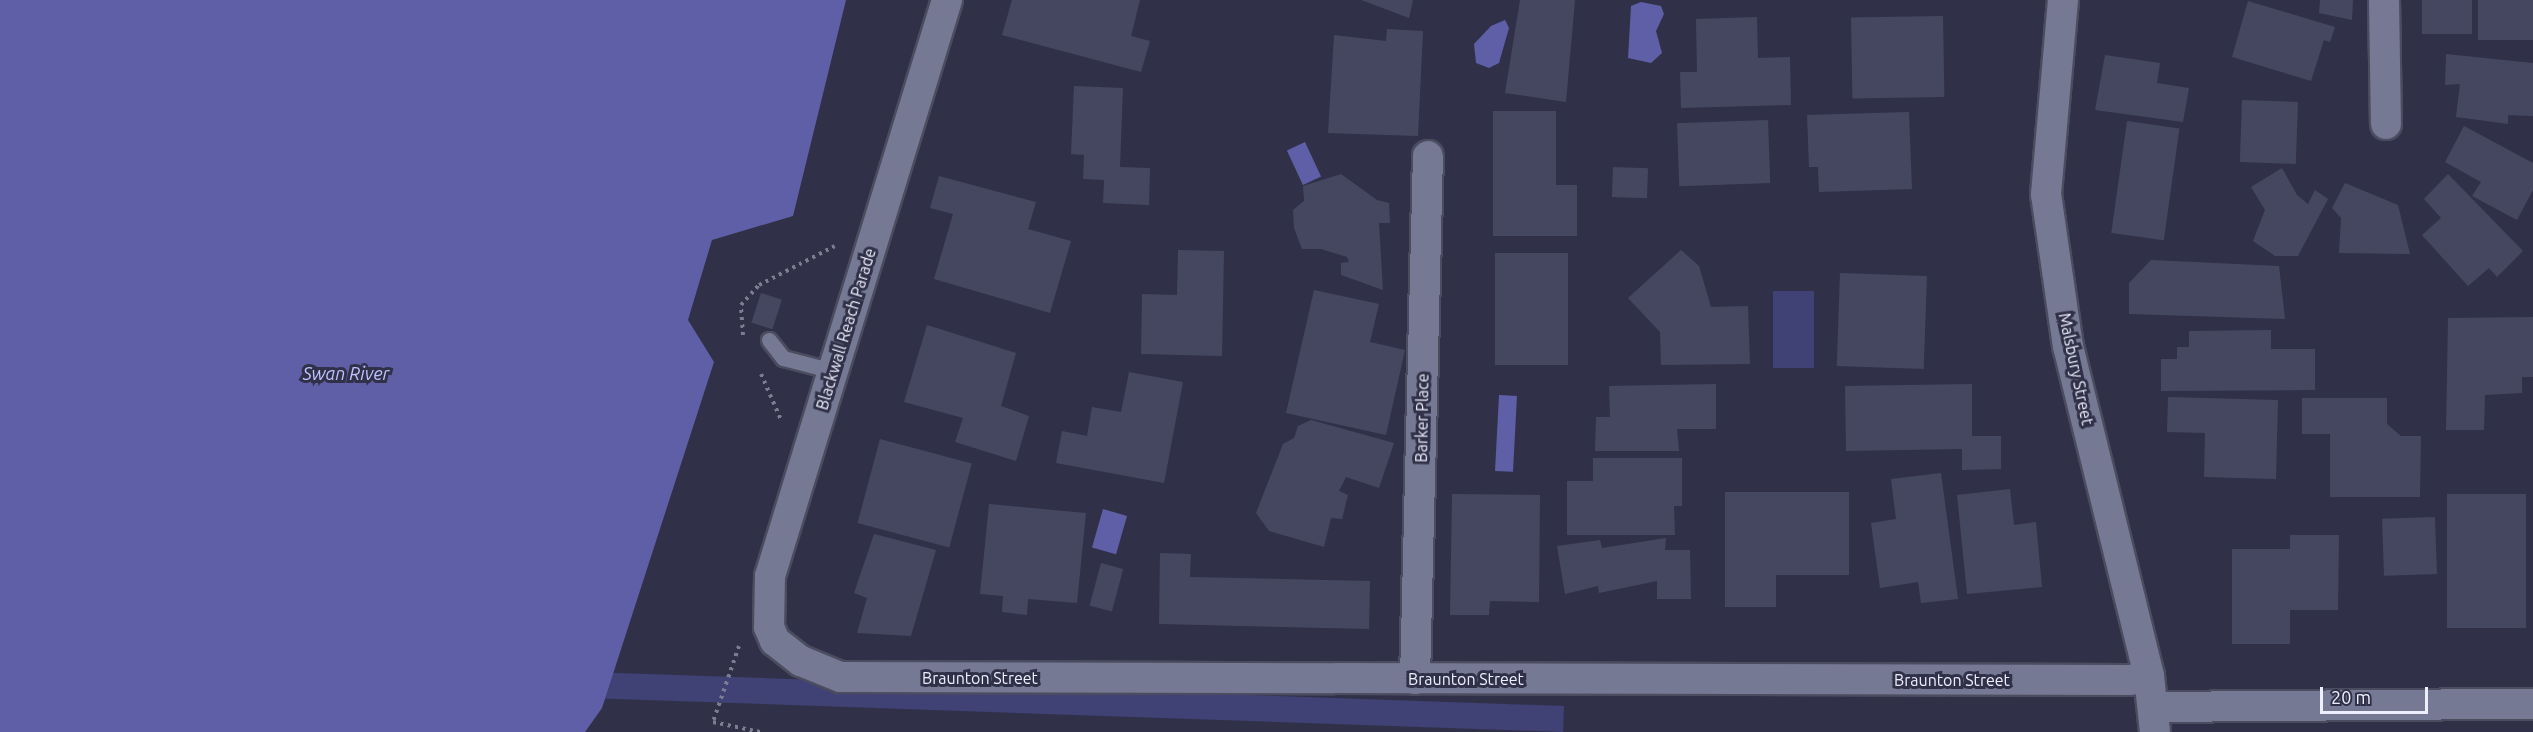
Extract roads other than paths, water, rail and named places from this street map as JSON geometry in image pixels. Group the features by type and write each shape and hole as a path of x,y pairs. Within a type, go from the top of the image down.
{"street":[{"name":"Blackwall Reach Parade","path":"788,654 775,641 769,627 770,576 948,0"},
{"name":"Malsbury Street","path":"2063,0 2046,194 2068,346 2149,676 2155,719"},
{"path":"2384,0 2386,124"},
{"name":"Barker Place","path":"1415,679 1428,156"},
{"name":"Braunton Street","path":"788,654 820,672 840,677 2130,680 2149,676"},
{"path":"2155,719 2533,704"}],"lane":[{"path":"769,340 783,358 833,371"}],"water":[{"name":"Swan River","path":"0,0 846,0 793,216 712,240 688,320 714,362 602,708 585,732 0,732"},
{"path":"1641,2 1661,6 1664,14 1656,31 1662,53 1651,63 1628,58 1631,6"},
{"path":"1505,20 1509,28 1499,63 1489,68 1476,63 1474,44 1491,26"},
{"path":"1305,142 1321,176 1303,185 1287,150"},
{"path":"1499,395 1517,396 1513,472 1495,471"},
{"path":"1103,509 1127,516 1116,554 1092,547"}]}
